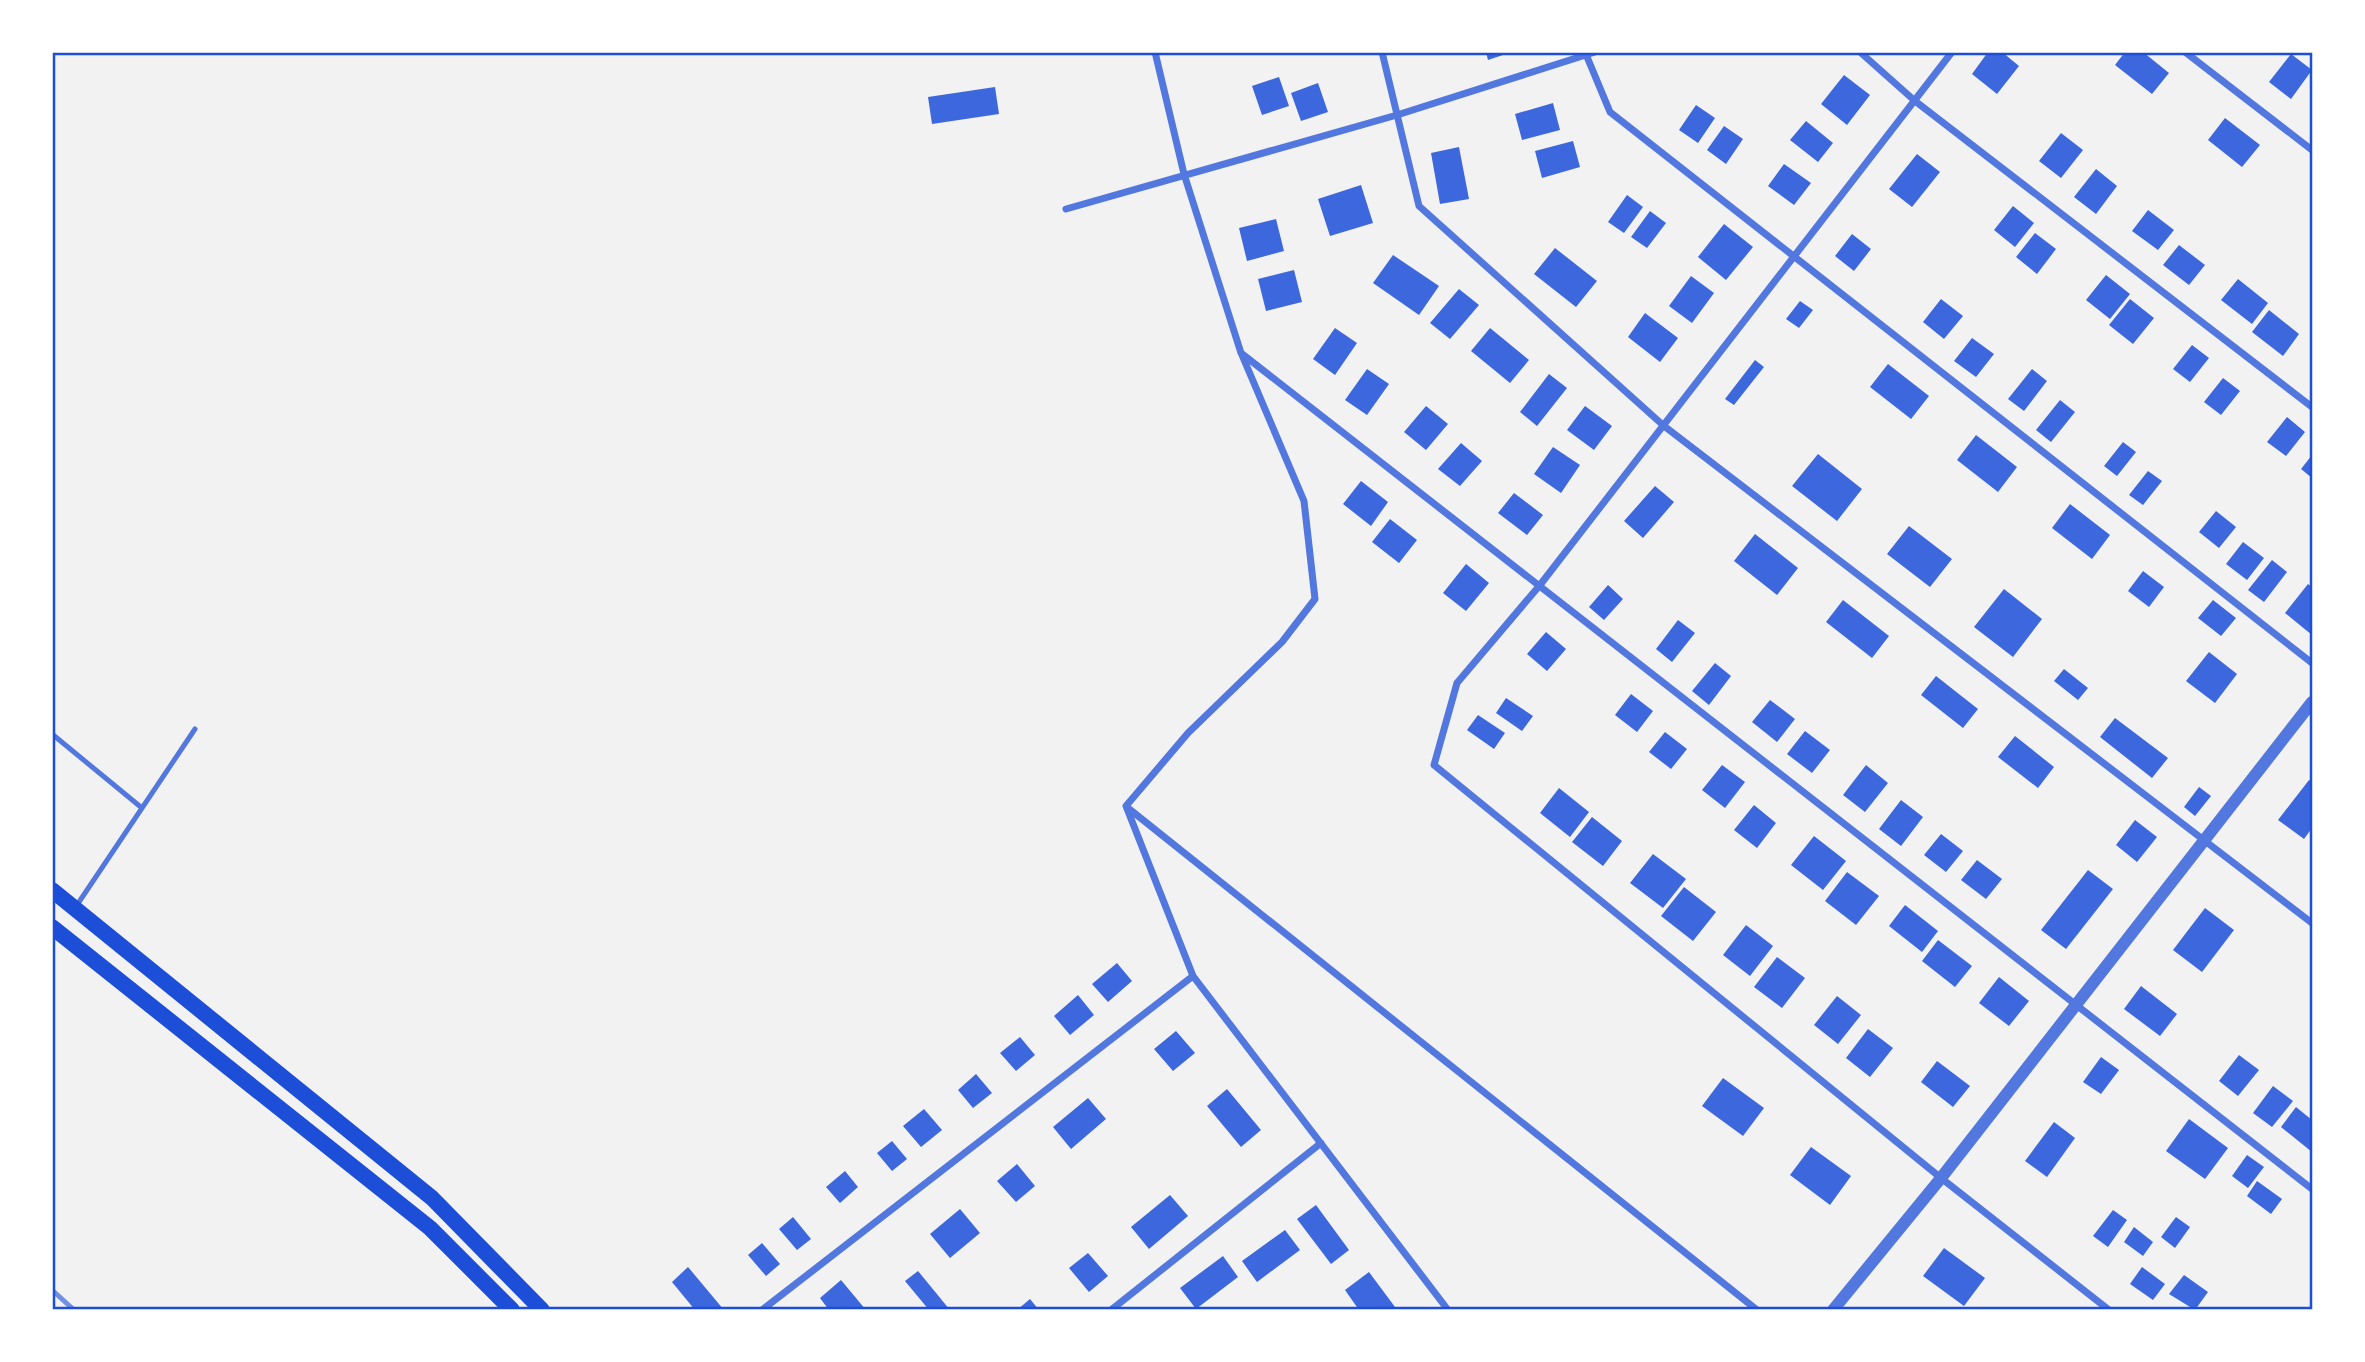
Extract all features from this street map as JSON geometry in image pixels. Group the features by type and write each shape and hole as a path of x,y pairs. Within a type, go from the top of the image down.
{"main road":[{"path":"52,890 432,1198 542,1310"},
{"path":"52,927 430,1228 512,1310"}],"street":[{"path":"1126,807 1188,733 1282,642 1315,599 1304,500 1241,353 1184,174 1155,52"},
{"path":"1382,52 1419,206 1664,426 2312,923"},
{"path":"1066,209 1397,115 1595,52"},
{"path":"1860,52 1915,101 2312,407"},
{"path":"1952,52 1540,585 1457,682 1434,765 1941,1178 2109,1310"},
{"path":"2185,52 2312,150"},
{"path":"1585,54 1610,112 2312,663"},
{"path":"1241,353 2312,1189"},
{"path":"1833,1310 1941,1178 2312,702"},
{"path":"1126,807 1193,976 1443,1308"},
{"path":"1126,807 1757,1310"},
{"path":"762,1310 1193,976"},
{"path":"1111,1310 1321,1143"}],"lane":[{"path":"75,908 195,729"},
{"path":"52,734 142,808"}],"building":[{"path":"1486,52 1509,52 1509,53 1488,60"},
{"path":"1988,52 2002,52 2019,66 1997,94 1972,74"},
{"path":"2125,52 2143,52 2169,73 2152,94 2115,65"},
{"path":"2291,54 2312,70 2291,99 2269,82"},
{"path":"1844,75 1870,95 1847,125 1821,104"},
{"path":"1279,77 1289,106 1262,115 1252,86"},
{"path":"1318,83 1328,112 1301,121 1291,93"},
{"path":"995,87 999,114 932,124 928,97"},
{"path":"1553,103 1560,130 1522,140 1515,114"},
{"path":"1696,105 1715,118 1698,143 1679,130"},
{"path":"2225,118 2260,145 2242,167 2208,140"},
{"path":"1806,121 1833,143 1818,162 1790,140"},
{"path":"1724,126 1743,139 1726,164 1707,150"},
{"path":"2061,133 2083,150 2061,178 2039,161"},
{"path":"1573,141 1580,167 1542,178 1535,151"},
{"path":"1459,147 1469,199 1440,204 1431,153"},
{"path":"1917,154 1940,172 1912,207 1889,189"},
{"path":"1784,164 1811,183 1794,205 1768,186"},
{"path":"2096,169 2117,186 2096,214 2074,197"},
{"path":"1361,185 1373,223 1330,236 1318,199"},
{"path":"1627,195 1643,207 1624,233 1608,222"},
{"path":"2013,206 2034,223 2015,247 1994,230"},
{"path":"2148,210 2174,230 2158,250 2132,231"},
{"path":"1650,211 1666,223 1647,248 1631,237"},
{"path":"1276,219 1284,251 1247,261 1239,228"},
{"path":"1724,224 1753,247 1726,280 1698,257"},
{"path":"2035,233 2056,249 2037,274 2016,257"},
{"path":"1852,234 1871,249 1854,271 1835,256"},
{"path":"2179,245 2205,265 2189,285 2163,265"},
{"path":"1555,248 1597,281 1576,307 1534,274"},
{"path":"1393,255 1439,286 1419,315 1373,283"},
{"path":"1294,270 1302,302 1266,311 1258,279"},
{"path":"2106,275 2130,294 2110,319 2086,300"},
{"path":"1691,276 1714,293 1692,323 1669,306"},
{"path":"2238,279 2268,303 2252,324 2221,300"},
{"path":"1459,289 1479,305 1450,339 1430,323"},
{"path":"1941,299 1963,316 1944,339 1923,322"},
{"path":"2130,299 2154,318 2133,344 2109,325"},
{"path":"1800,301 1813,310 1799,328 1786,319"},
{"path":"2269,310 2299,334 2283,356 2252,332"},
{"path":"1645,313 1678,338 1660,362 1628,337"},
{"path":"1335,328 1357,343 1335,375 1313,359"},
{"path":"1490,328 1529,360 1510,383 1471,351"},
{"path":"1972,338 1994,354 1976,377 1954,361"},
{"path":"2192,345 2209,358 2190,382 2173,369"},
{"path":"1755,360 1764,367 1734,405 1725,399"},
{"path":"1888,364 1929,396 1911,419 1870,387"},
{"path":"1367,369 1389,384 1367,415 1345,400"},
{"path":"2032,369 2047,381 2024,411 2008,399"},
{"path":"1549,374 1567,388 1537,426 1520,412"},
{"path":"2223,378 2240,391 2221,415 2204,402"},
{"path":"2060,400 2075,412 2051,442 2036,430"},
{"path":"1426,406 1448,424 1426,450 1404,432"},
{"path":"1585,406 1612,426 1594,450 1567,430"},
{"path":"2287,417 2305,432 2286,456 2267,442"},
{"path":"1976,435 2017,467 1998,492 1957,460"},
{"path":"2123,442 2136,452 2117,476 2104,466"},
{"path":"1461,443 1482,461 1460,486 1438,469"},
{"path":"1553,447 1580,465 1561,493 1534,474"},
{"path":"1818,454 1862,489 1837,521 1792,486"},
{"path":"2312,455 2312,478 2301,469"},
{"path":"2148,471 2162,481 2143,505 2129,495"},
{"path":"1361,481 1388,502 1371,526 1343,504"},
{"path":"1655,486 1674,502 1643,538 1624,521"},
{"path":"1514,493 1543,515 1527,535 1498,513"},
{"path":"2070,504 2110,535 2092,559 2052,528"},
{"path":"2216,511 2236,527 2219,548 2199,532"},
{"path":"1390,519 1417,540 1399,563 1372,542"},
{"path":"1909,526 1952,559 1930,587 1887,554"},
{"path":"1755,534 1798,568 1777,595 1734,561"},
{"path":"2243,542 2264,558 2247,580 2226,564"},
{"path":"2272,560 2287,572 2264,602 2248,590"},
{"path":"1466,564 1489,583 1466,611 1443,593"},
{"path":"2143,571 2164,587 2149,607 2128,591"},
{"path":"2308,584 2312,587 2312,635 2285,613"},
{"path":"1608,585 1623,599 1604,620 1589,607"},
{"path":"2004,589 2042,619 2013,657 1974,627"},
{"path":"1843,600 1889,636 1872,658 1826,622"},
{"path":"2213,600 2236,618 2221,636 2198,618"},
{"path":"1678,620 1695,633 1672,662 1656,649"},
{"path":"1546,632 1566,649 1547,671 1527,654"},
{"path":"2209,652 2237,674 2215,703 2186,681"},
{"path":"1715,663 1731,676 1709,705 1692,691"},
{"path":"2064,669 2088,688 2078,700 2054,681"},
{"path":"1936,676 1978,709 1963,728 1921,695"},
{"path":"1631,694 1653,711 1637,732 1615,715"},
{"path":"1506,698 1533,716 1522,731 1496,713"},
{"path":"1770,700 1795,719 1777,742 1752,722"},
{"path":"1478,715 1505,733 1494,749 1467,730"},
{"path":"2115,718 2168,758 2152,778 2100,737"},
{"path":"1805,731 1830,750 1812,773 1787,754"},
{"path":"1665,732 1687,749 1671,769 1649,752"},
{"path":"2015,736 2054,767 2038,788 1998,757"},
{"path":"1722,765 1745,782 1725,808 1702,790"},
{"path":"1866,765 1888,783 1865,812 1843,795"},
{"path":"2309,780 2312,782 2312,828 2304,839 2278,820"},
{"path":"2199,787 2211,796 2195,816 2184,807"},
{"path":"1559,788 1589,812 1570,837 1540,813"},
{"path":"1901,800 1923,817 1901,846 1879,829"},
{"path":"1754,805 1776,823 1757,848 1734,830"},
{"path":"1592,817 1622,841 1603,866 1572,842"},
{"path":"2135,820 2157,837 2137,862 2116,845"},
{"path":"1941,834 1963,851 1946,872 1924,855"},
{"path":"1814,836 1846,861 1823,890 1791,865"},
{"path":"1653,854 1686,879 1663,908 1630,883"},
{"path":"1977,860 2002,879 1986,899 1961,880"},
{"path":"2088,870 2113,889 2066,949 2041,930"},
{"path":"1847,872 1879,896 1856,925 1825,901"},
{"path":"1684,887 1716,912 1693,941 1661,916"},
{"path":"1905,905 1938,931 1922,952 1889,926"},
{"path":"2205,908 2234,930 2202,972 2173,950"},
{"path":"1746,925 1773,946 1750,976 1723,955"},
{"path":"1938,940 1972,966 1955,987 1922,961"},
{"path":"1777,957 1805,978 1782,1008 1754,987"},
{"path":"1117,963 1132,981 1108,1002 1092,984"},
{"path":"1999,977 2029,1001 2009,1026 1979,1003"},
{"path":"2141,986 2177,1014 2160,1036 2124,1009"},
{"path":"1078,995 1094,1015 1070,1035 1054,1016"},
{"path":"1837,996 1861,1015 1838,1044 1814,1025"},
{"path":"1868,1029 1893,1048 1870,1077 1846,1058"},
{"path":"1176,1031 1195,1053 1173,1071 1154,1049"},
{"path":"1020,1037 1035,1055 1016,1071 1000,1053"},
{"path":"2239,1055 2259,1070 2238,1096 2219,1081"},
{"path":"2101,1057 2119,1070 2101,1094 2083,1082"},
{"path":"1937,1061 1970,1086 1953,1107 1921,1082"},
{"path":"976,1074 992,1093 973,1108 958,1090"},
{"path":"1723,1078 1764,1108 1743,1136 1702,1106"},
{"path":"2273,1086 2293,1101 2272,1127 2253,1113"},
{"path":"1227,1089 1261,1130 1241,1147 1207,1106"},
{"path":"1088,1098 1106,1119 1071,1149 1053,1127"},
{"path":"2296,1107 2312,1120 2312,1152 2281,1127"},
{"path":"924,1109 942,1130 921,1147 903,1126"},
{"path":"2189,1119 2228,1148 2205,1179 2166,1151"},
{"path":"2054,1122 2075,1138 2047,1177 2025,1161"},
{"path":"892,1141 907,1159 892,1171 877,1153"},
{"path":"1811,1147 1851,1176 1830,1205 1790,1175"},
{"path":"2247,1155 2264,1167 2248,1188 2232,1176"},
{"path":"1017,1164 1035,1186 1016,1202 997,1181"},
{"path":"845,1171 858,1187 840,1203 826,1187"},
{"path":"2257,1181 2282,1199 2271,1214 2247,1196"},
{"path":"1170,1195 1188,1216 1149,1249 1131,1227"},
{"path":"1316,1205 1349,1250 1331,1264 1297,1219"},
{"path":"960,1209 980,1233 950,1258 930,1234"},
{"path":"2113,1210 2127,1220 2108,1247 2093,1236"},
{"path":"793,1217 811,1239 797,1250 779,1229"},
{"path":"2176,1217 2190,1227 2175,1248 2161,1237"},
{"path":"2134,1227 2153,1242 2143,1256 2124,1242"},
{"path":"1285,1230 1300,1250 1257,1282 1242,1261"},
{"path":"762,1243 780,1264 766,1276 748,1255"},
{"path":"1944,1248 1985,1278 1964,1306 1923,1276"},
{"path":"1088,1253 1108,1276 1089,1292 1069,1268"},
{"path":"1223,1256 1238,1277 1196,1309 1180,1288"},
{"path":"688,1267 724,1310 695,1310 672,1282"},
{"path":"2142,1267 2165,1284 2153,1300 2130,1284"},
{"path":"918,1271 950,1310 929,1310 905,1281"},
{"path":"1369,1272 1395,1307 1392,1310 1359,1310 1345,1290"},
{"path":"2184,1275 2208,1292 2195,1310 2169,1294"},
{"path":"841,1280 866,1310 829,1310 820,1298"},
{"path":"1030,1299 1039,1310 1017,1310"}],"railway":[{"path":"52,1290 74,1310"}]}
